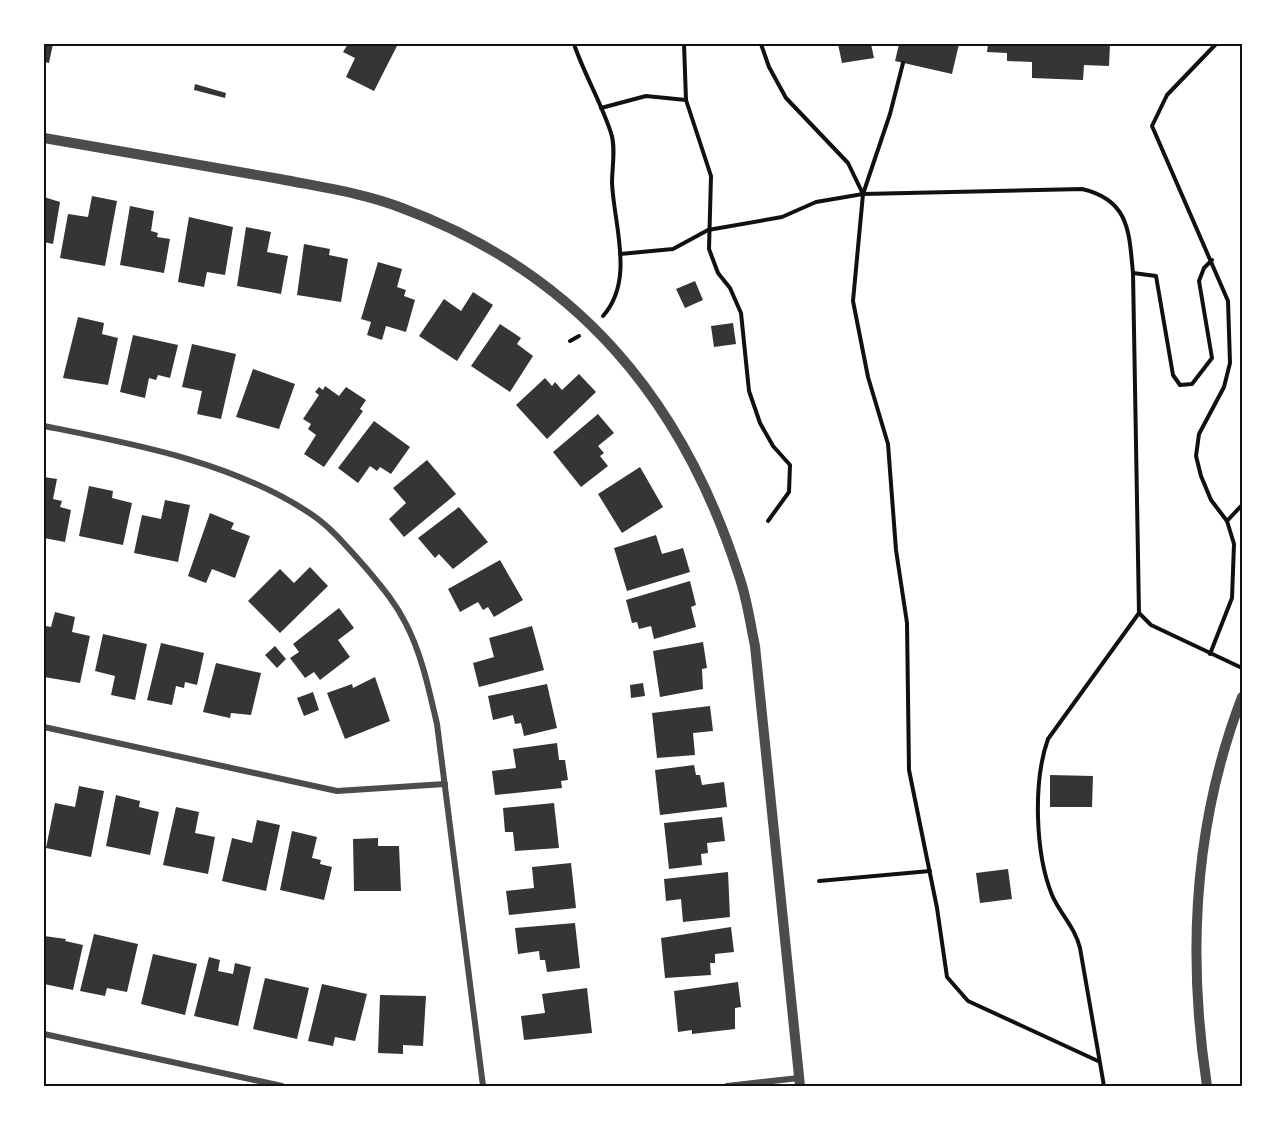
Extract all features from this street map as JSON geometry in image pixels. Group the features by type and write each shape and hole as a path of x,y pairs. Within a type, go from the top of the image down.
{"street":[{"path":"44,138 314,186 400,207 477,240 541,282 593,328 651,392 688,449 718,514 740,578 755,646 800,1082 727,1086"},
{"path":"44,426 160,453 236,474 270,490 319,520 344,543 384,588 406,624 424,668 437,724 483,1086"},
{"path":"1207,1086 1201,1051 1195,952 1201,849 1213,789 1242,697"},
{"path":"44,727 338,791 445,784"},
{"path":"44,1034 282,1086"}],"path":[{"path":"570,341 593,328 615,303 620,254 612,186 612,135 574,44"},
{"path":"684,44 686,100 711,176 709,249 718,273 730,288 741,313 749,391 773,446 790,465 789,492 768,521"},
{"path":"761,44 769,67 786,98 848,163 863,194"},
{"path":"1210,654 1232,598 1234,544 1227,520 1211,500 1196,456 1199,434 1224,387 1230,363 1228,301 1152,126 1167,95 1216,44"},
{"path":"903,63 890,114 863,194 853,301 867,377 888,444 896,550 907,623 906,726 909,770 930,871 946,977 969,1001 1099,1061"},
{"path":"601,108 646,96 686,100"},
{"path":"620,254 673,249 708,230 782,217 816,202 863,194 1082,189 1092,192 1113,205 1129,227 1133,273 1139,613 1048,739 1041,759 1038,804 1048,884 1060,911 1073,928 1080,948 1104,1086"},
{"path":"1133,273 1156,276 1173,375 1180,385 1192,384 1212,358 1199,281 1204,268 1212,260"},
{"path":"1227,520 1242,505"},
{"path":"1139,613 1151,625 1242,668"},
{"path":"819,880 930,871"}],"building":[{"path":"44,44 53,44 49,63 44,62"},
{"path":"348,44 398,44 374,91 346,77 355,58 343,52"},
{"path":"838,44 871,44 874,58 842,63"},
{"path":"899,44 959,44 952,74 895,61"},
{"path":"988,44 1110,44 1109,66 1084,65 1083,80 1032,78 1032,62 1007,61 1007,53 987,52"},
{"path":"195,84 226,93 225,98 194,90"},
{"path":"92,196 117,201 105,266 60,258 68,214 88,217"},
{"path":"44,197 60,202 53,244 44,242"},
{"path":"130,206 154,211 151,231 158,233 157,237 170,239 164,273 120,265"},
{"path":"189,217 233,227 225,275 207,272 204,287 178,282"},
{"path":"246,227 271,232 267,252 288,256 281,294 237,286"},
{"path":"304,244 330,249 329,255 348,259 341,302 297,295"},
{"path":"378,262 402,269 397,287 406,290 404,296 415,300 406,332 386,326 382,340 367,335 371,322 361,319"},
{"path":"695,281 703,300 685,308 676,289"},
{"path":"473,292 493,305 457,361 419,336 444,299 461,311"},
{"path":"78,317 104,323 102,334 118,338 108,385 63,378"},
{"path":"733,323 736,344 714,347 711,326"},
{"path":"500,324 521,338 517,344 533,356 510,392 471,366"},
{"path":"133,335 178,345 170,378 158,375 156,380 149,378 145,398 120,392"},
{"path":"192,344 236,354 221,419 197,414 202,391 182,387"},
{"path":"253,369 295,384 279,429 236,417"},
{"path":"579,374 596,392 547,439 516,405 545,378 552,386 555,382 562,390"},
{"path":"325,386 339,396 346,387 366,400 360,409 363,411 324,467 304,454 316,435 308,429 311,424 303,419 319,395 315,392 319,387 323,390"},
{"path":"598,414 614,433 598,446 604,453 600,456 608,466 581,487 553,452"},
{"path":"374,421 410,447 391,474 380,467 377,471 370,466 358,483 338,468"},
{"path":"427,460 456,494 404,537 389,519 406,503 393,488"},
{"path":"640,467 663,507 622,533 598,494"},
{"path":"44,477 57,479 53,499 62,501 60,507 71,510 65,542 44,538"},
{"path":"89,486 113,491 112,498 132,503 123,545 79,536"},
{"path":"165,500 190,505 178,562 134,553 142,515 161,519"},
{"path":"459,507 488,542 453,569 439,554 435,558 418,538"},
{"path":"210,513 234,523 231,529 250,536 235,578 212,569 206,583 188,576"},
{"path":"656,535 662,554 683,548 690,572 627,591 614,548"},
{"path":"500,560 523,600 494,617 488,607 483,610 478,602 460,612 448,589"},
{"path":"310,567 328,586 280,633 248,601 280,569 294,583"},
{"path":"690,581 696,605 691,607 696,627 654,639 651,626 639,629 637,622 632,623 626,600"},
{"path":"339,608 354,628 338,640 350,657 320,680 314,672 305,678 290,658 299,652 293,644"},
{"path":"55,612 75,617 72,632 90,636 80,683 44,677 46,626 51,627"},
{"path":"532,626 544,670 479,687 473,663 494,657 489,638"},
{"path":"103,634 147,644 135,700 111,695 115,676 95,671"},
{"path":"703,642 707,668 702,669 703,689 660,697 653,651"},
{"path":"161,643 204,653 197,685 185,682 184,688 176,686 172,705 147,700"},
{"path":"275,646 286,659 277,668 265,655"},
{"path":"216,663 261,673 251,715 231,713 230,718 203,712"},
{"path":"375,677 390,721 345,739 327,693 352,684 353,688"},
{"path":"643,683 645,696 631,698 630,685"},
{"path":"547,684 557,728 524,736 521,723 515,724 513,715 493,720 488,696"},
{"path":"313,692 319,710 304,716 297,698"},
{"path":"710,706 713,731 693,733 695,755 657,758 652,713"},
{"path":"557,743 559,760 565,760 568,780 561,781 562,788 495,795 492,771 516,768 513,749"},
{"path":"694,765 696,775 700,775 702,785 724,782 727,807 660,815 655,770"},
{"path":"1050,775 1093,776 1092,807 1050,807"},
{"path":"79,786 104,791 91,857 46,848 55,803 75,807"},
{"path":"116,795 140,801 139,807 159,812 150,855 106,846"},
{"path":"554,803 559,848 515,851 513,832 505,832 503,808"},
{"path":"176,807 199,812 195,833 215,837 208,874 163,865"},
{"path":"722,817 725,841 707,843 708,853 701,854 702,865 669,869 664,823"},
{"path":"257,820 280,825 266,891 222,881 232,838 252,843"},
{"path":"292,831 317,837 312,858 321,860 320,864 332,867 324,900 280,890"},
{"path":"378,838 378,846 399,846 401,891 354,891 353,839"},
{"path":"571,863 576,908 509,915 506,891 534,888 532,867"},
{"path":"1008,869 1012,899 980,903 976,873"},
{"path":"728,872 730,917 683,922 681,899 666,901 664,879"},
{"path":"575,923 580,968 547,972 545,960 540,960 539,951 518,954 515,928"},
{"path":"731,927 734,952 715,954 715,963 710,963 711,975 665,978 661,938"},
{"path":"94,934 138,944 127,992 107,988 105,996 80,991"},
{"path":"44,936 66,939 65,941 83,945 73,990 44,984"},
{"path":"153,954 197,964 185,1015 141,1004"},
{"path":"209,957 220,960 218,971 233,974 235,963 251,967 238,1026 194,1016"},
{"path":"265,978 309,988 297,1039 253,1029"},
{"path":"738,982 741,1007 735,1008 735,1029 692,1034 692,1030 678,1032 674,991"},
{"path":"322,984 367,994 355,1041 335,1037 333,1046 308,1041"},
{"path":"587,988 592,1033 524,1040 521,1016 545,1013 542,994"},
{"path":"380,995 426,996 423,1046 403,1045 403,1054 378,1053"}]}
